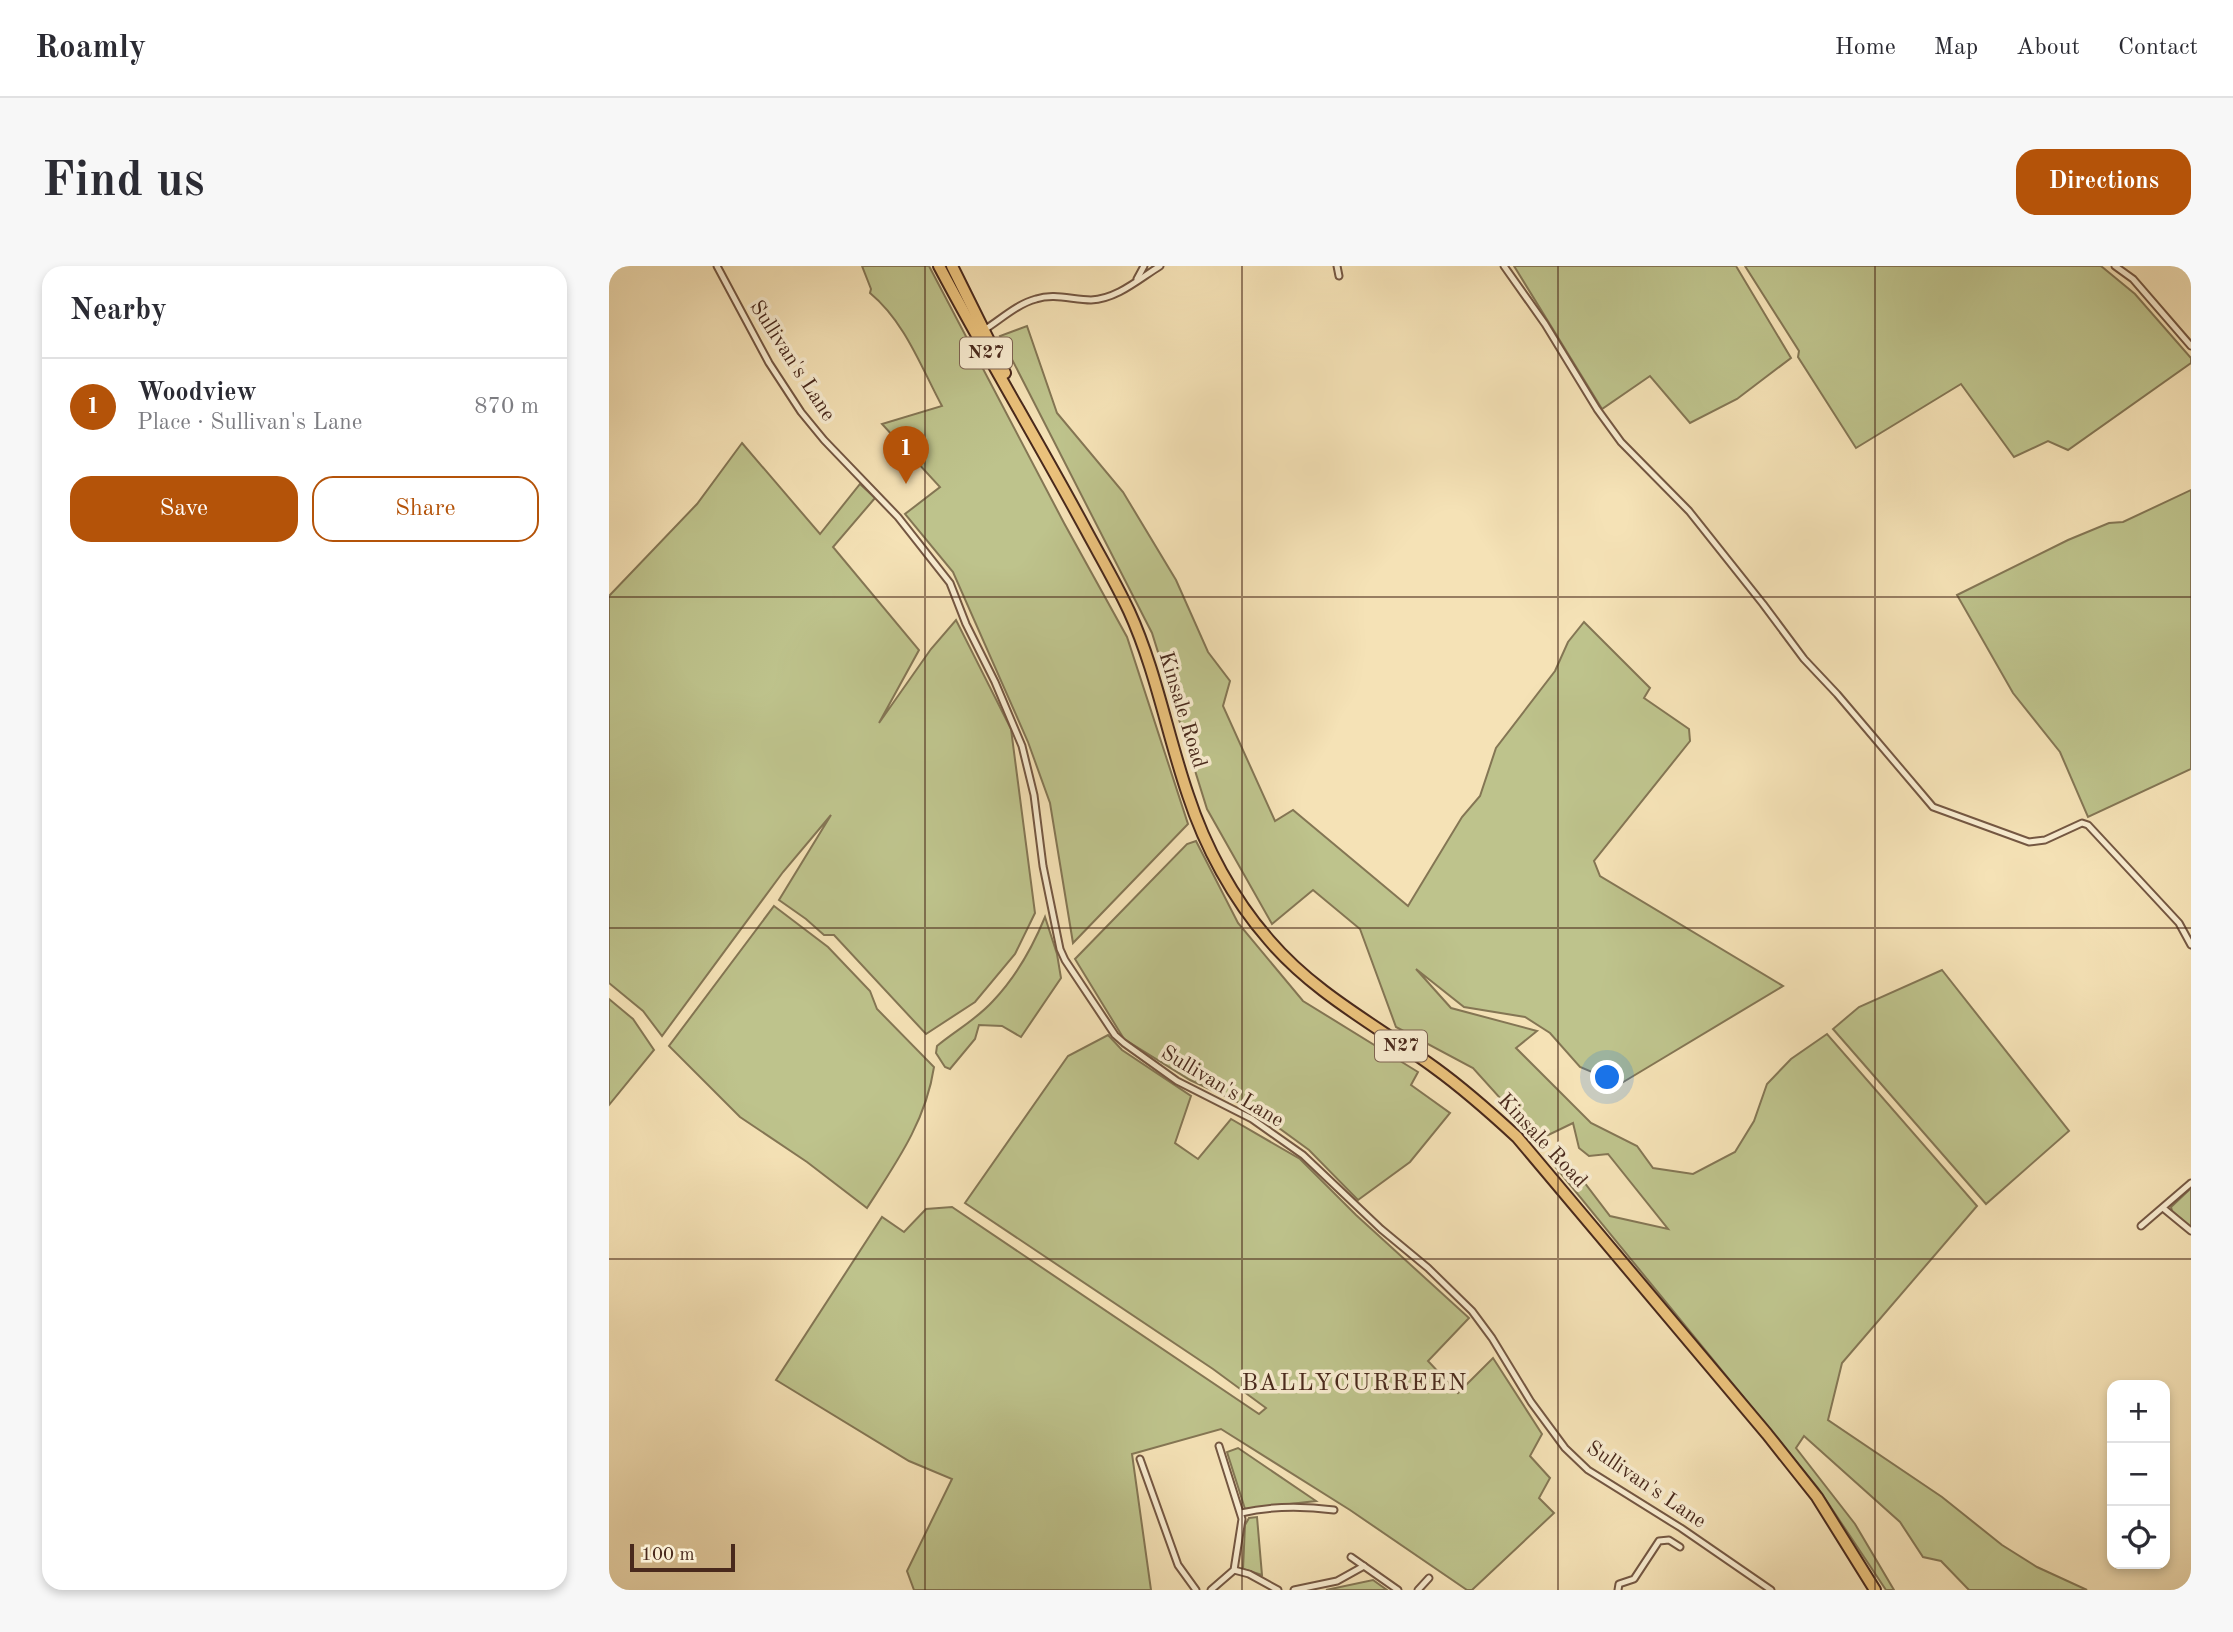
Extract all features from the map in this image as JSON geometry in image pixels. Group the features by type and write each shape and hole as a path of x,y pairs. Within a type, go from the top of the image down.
{"highway":[{"name":"Kinsale Road","path":"939,266 1128,610 1155,678 1200,828 1221,869 1250,914 1269,940 1320,990 1433,1066 1476,1099 1517,1137 1776,1444 1817,1497 1875,1590"},
{"name":"Kinsale Road","path":"952,266 1036,439"}],"street":[{"name":"Sullivan's Lane","path":"717,266 769,363 801,412 824,440 898,517 950,583 1022,746 1034,795 1045,879 1060,949 1108,1026 1123,1044 1177,1081 1252,1119 1303,1155 1472,1311 1531,1402 1565,1448 1588,1470 1681,1528 1771,1590"},
{"path":"1135,282 1144,266"},
{"path":"984,330 1033,299 1096,299 1117,293 1160,266"},
{"path":"1336,266 1339,276"},
{"path":"1504,266 1621,442 1689,511 1804,659 1933,807 2029,842 2045,840 2082,823 2088,825 2179,923 2191,945"},
{"path":"2115,266 2133,279 2191,346"},
{"path":"2141,1226 2191,1183"},
{"path":"2163,1208 2191,1231"},
{"path":"1211,1590 1234,1570 1241,1536 1241,1513 1219,1446"},
{"path":"1140,1459 1178,1565 1194,1589 1183,1590"},
{"path":"1241,1513 1257,1509 1308,1506 1334,1510"},
{"path":"1618,1590 1619,1584 1634,1578 1660,1541 1669,1540 1680,1548"},
{"path":"1351,1557 1398,1590"},
{"path":"1294,1590 1337,1581 1364,1566"},
{"path":"1234,1570 1249,1574 1278,1590"},
{"path":"1417,1590 1429,1577"}],"green space":[{"path":"862,266 929,266 1127,637 1188,824 1073,943 1050,803 1028,742 953,572 905,514 940,487 882,424 942,406 903,331 870,293"},
{"path":"1514,266 1736,266 1791,358 1737,399 1690,423 1650,376 1602,409"},
{"path":"1745,266 2101,266 2135,294 2191,358 2191,363 2068,450 2048,441 2014,457 1961,384 1856,448 1798,357 1799,351"},
{"path":"1027,326 1057,413 1123,492 1176,580 1208,652 1230,681 1223,706 1275,821 1293,810 1408,906 1462,817 1480,796 1496,748 1555,671 1568,642 1584,622 1650,688 1644,698 1689,729 1690,741 1594,861 1600,876 1783,986 1620,1084 1580,1067 1550,1033 1525,1017 1464,1007 1416,969 1451,1008 1537,1031 1516,1048 1591,1123 1637,1146 1653,1168 1693,1174 1735,1152 1754,1121 1767,1084 1791,1059 1827,1034 1977,1206 1842,1363 1828,1420 1942,1497 2002,1545 2037,1567 2087,1590 1969,1590 1941,1561 1923,1557 1900,1522 1804,1436 1796,1448 1855,1524 1894,1590 1886,1590 1818,1488 1553,1164 1568,1161 1610,1216 1668,1229 1608,1154 1589,1156 1579,1148 1573,1123 1538,1140 1473,1068 1396,1027 1360,929 1313,890 1272,924 1207,809 1152,633 1000,336"},
{"path":"742,443 820,534 860,484 875,498 833,547 919,650 879,723 931,649 956,620 1011,729 1035,913 1015,954 975,1002 926,1034 834,935 824,935 779,900 831,815 783,872 662,1036 643,1011 609,983 609,596 697,504"},
{"path":"2191,490 2191,769 2088,817 2060,752 2013,693 1957,595 2068,540 2109,523 2123,522"},
{"path":"1196,841 1238,923 1303,1001 1418,1072 1411,1085 1450,1113 1410,1162 1358,1200 1309,1150 1253,1109 1190,1080 1124,1039 1075,959 1187,844"},
{"path":"774,906 828,947 870,991 877,1009 934,1067 917,1123 899,1158 867,1208 807,1162 740,1117 669,1046"},
{"path":"1045,917 1057,954 1061,978 1021,1037 1002,1026 979,1025 975,1039 950,1069 945,1067 936,1053 937,1046 980,1014 1001,992 1023,961"},
{"path":"1942,970 2069,1131 1986,1204 1833,1029 1859,1007"},
{"path":"609,999 633,1019 654,1050 609,1105"},
{"path":"1108,1035 1122,1050 1191,1096 1175,1143 1198,1159 1231,1119 1300,1159 1356,1215 1469,1318 1428,1361 1458,1393 1493,1358 1542,1434 1530,1456 1550,1478 1539,1498 1554,1513 1472,1590 1467,1590 1350,1510 1221,1429 1132,1454 1151,1590 914,1590 907,1571 952,1479 909,1461 776,1380 882,1217 904,1232 926,1209 952,1207 1259,1414 1266,1408 1213,1369 965,1203 1068,1056"},
{"path":"2191,1188 2191,1228 2171,1207"},
{"path":"1238,1448 1316,1501 1245,1509 1227,1452"},
{"path":"1257,1517 1262,1575 1243,1569 1245,1525 1249,1518"},
{"path":"1373,1580 1387,1590 1326,1590"}],"place":[{"name":"Woodview","path":"906,484"}],"district":[{"name":"BALLYCURREEN","path":"1355,1384"}]}
